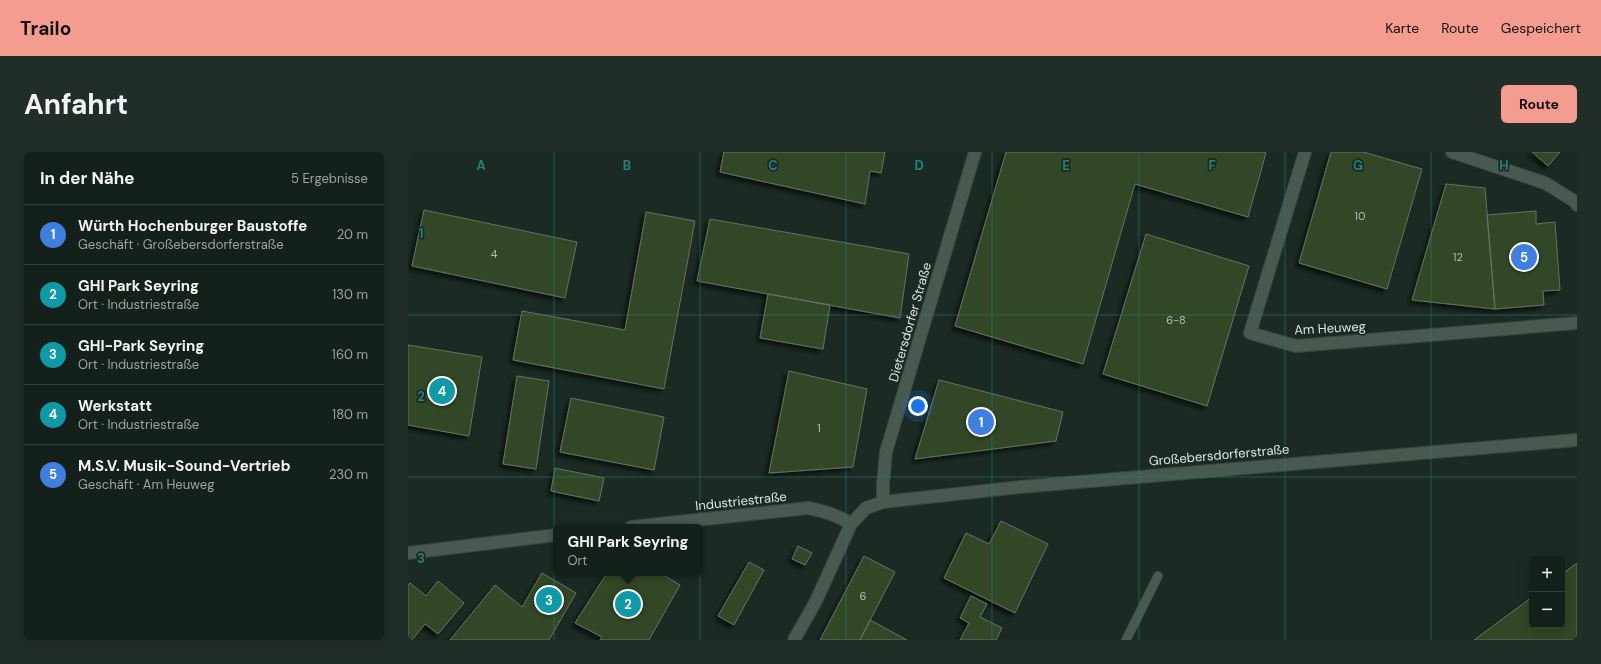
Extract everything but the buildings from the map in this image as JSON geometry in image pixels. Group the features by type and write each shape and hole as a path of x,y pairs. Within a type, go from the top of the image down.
{"street":[{"name":"Dietersdorfer Straße","path":"883,502 886,452 975,152"},
{"name":"Am Heuweg","path":"1305,152 1250,333 1296,346 1577,323"},
{"path":"1452,152 1544,183 1577,203"},
{"name":"Großebersdorferstraße","path":"851,524 866,508 883,502 1020,487 1577,440"},
{"name":"Industriestraße","path":"659,524 808,508 843,518 851,524"},
{"path":"794,640 816,601 851,524"},
{"path":"408,553 553,535"}],"lane":[{"path":"1126,640 1158,576"}],"place":[{"name":"M.S.V. Musik-Sound-Vertrieb","path":"1524,257"},
{"name":"Werkstatt","path":"442,391"},
{"name":"Würth Hochenburger Baustoffe","path":"981,422"},
{"name":"GHI-Park Seyring","path":"549,600"},
{"name":"GHI Park Seyring","path":"628,604"}]}
